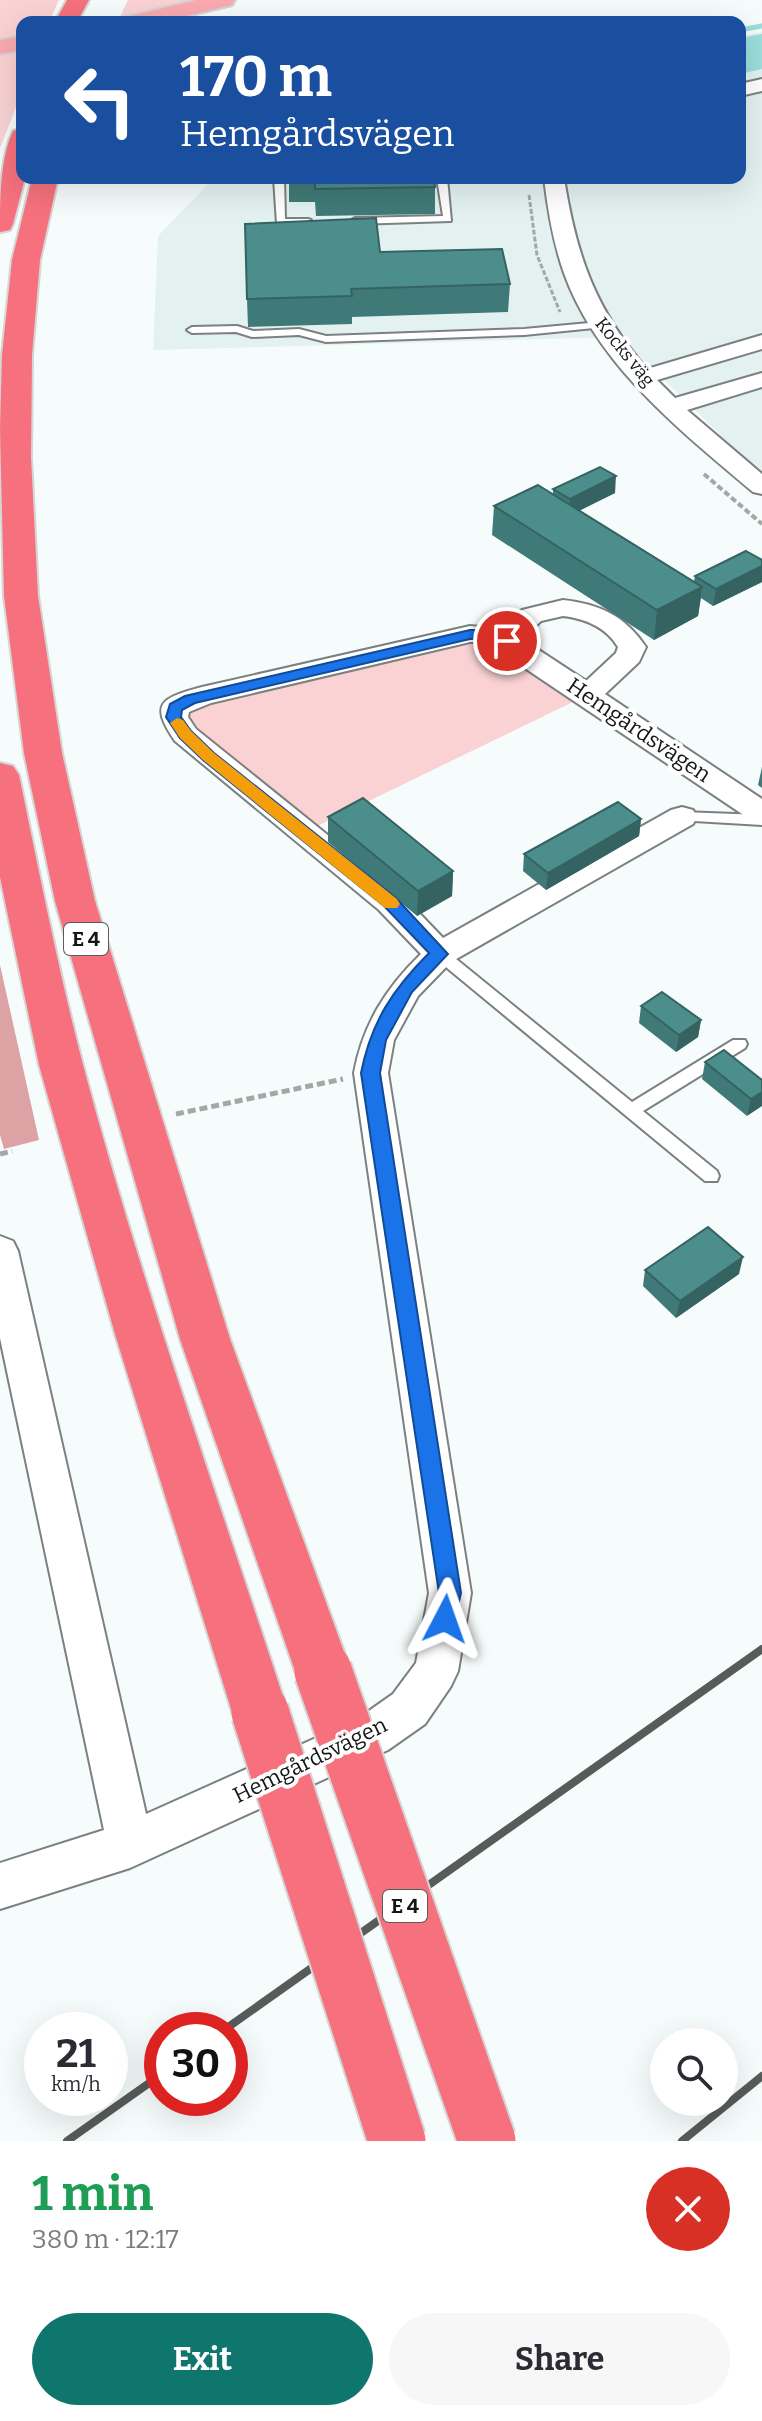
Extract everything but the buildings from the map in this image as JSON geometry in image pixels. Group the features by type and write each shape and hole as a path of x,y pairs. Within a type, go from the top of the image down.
{"highway":[{"path":"0,224 16,160"},
{"name":"E 4","path":"44,184 26,260 17,355 15,457 21,596 43,753 75,901 205,1339 487,2141"},
{"name":"E 4","path":"0,775 71,1105 149,1364 397,2141"}],"main road":[{"path":"160,16 224,0"}],"street":[{"name":"Kocks väg","path":"554,184 563,246 600,325 672,407 762,487"},
{"path":"643,377 762,342"},
{"path":"672,407 762,380"},
{"path":"507,641 518,624 542,612 571,608 600,616 628,638 632,647 629,656 588,695"},
{"name":"Hemgårdsvägen","path":"440,954 390,902 185,735 174,717 175,707 190,699 470,634 490,634 507,641 762,813"},
{"name":"Hemgårdsvägen","path":"0,1886 130,1845 372,1735 409,1709 436,1671 450,1593 371,1073 377,1040 406,988 440,954 682,817"},
{"path":"0,1251 130,1845"}],"lane":[{"path":"279,184 280,222 323,222"},
{"path":"337,221 448,219 443,184"},
{"path":"192,330 237,329 252,334 299,332 326,339 524,332 600,325"},
{"path":"682,817 762,820"},
{"path":"440,954 711,1176"},
{"path":"631,1111 739,1044"}],"path":[{"path":"168,1116 371,1073"},
{"path":"0,1154 12,1151"}],"shaded area":[{"path":"0,0 59,0 52,16 16,16 16,38 0,40"},
{"path":"128,0 198,0 131,16 120,16"},
{"path":"762,32 762,470 738,452 620,337 153,350 158,236 208,184 746,184 746,35"},
{"path":"16,50 16,107 0,148 0,52"},
{"path":"470,638 496,640 581,698 307,831 190,734 184,705"},
{"path":"0,965 39,1140 4,1149 0,1135"}],"water":[{"path":"762,34 762,69 746,73 746,37"}],"waterway":[{"path":"746,29 762,26"}],"railway":[{"path":"248,2013 762,1649"},
{"path":"682,2141 762,2076"},
{"path":"67,2141 144,2087"}],"slow traffic":[{"path":"177,723 209,757 391,904"}],"route":[{"path":"445,1619 450,1593 371,1073 377,1040 406,988 440,954 390,902 209,757 185,735 174,717 175,707 190,699 470,634 490,634 507,641"}]}
